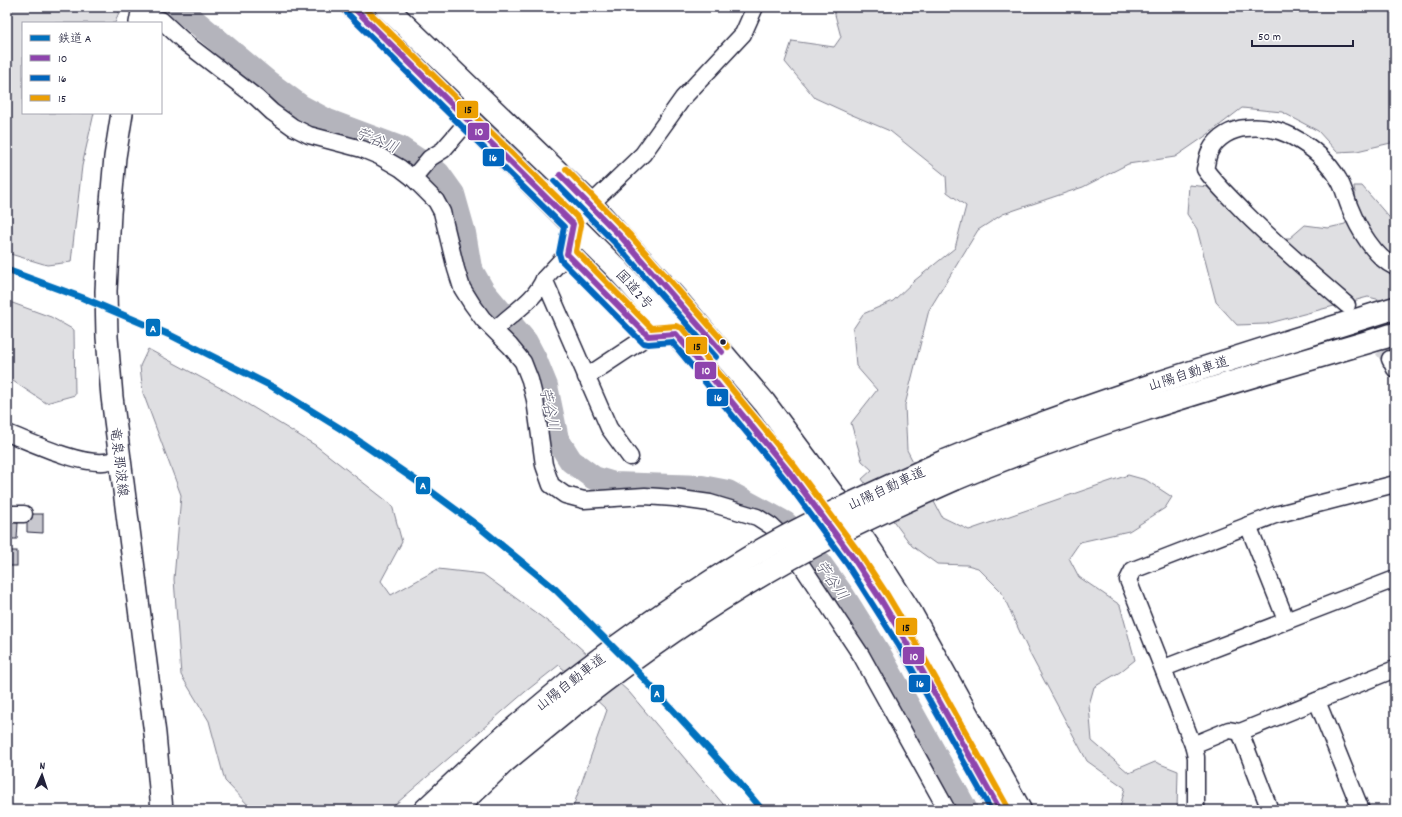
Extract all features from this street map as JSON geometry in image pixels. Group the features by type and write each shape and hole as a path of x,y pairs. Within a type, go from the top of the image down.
{"highway":[{"name":"国道2号","path":"353,7 469,120 616,268 676,334 752,424 855,560 903,636 963,741 1000,810"},
{"name":"国道2号","path":"386,7 591,204 678,301 764,402 834,496 872,552 911,614 1020,810"},
{"name":"山陽自動車道","path":"426,810 492,747 574,691 764,573 888,508 950,470 1067,414 1148,386 1395,308"},
{"name":"山陽自動車道","path":"950,470 998,461 1081,431 1276,368 1395,334"},
{"name":"山陽自動車道","path":"454,810 574,691"}],"main road":[{"name":"竜泉那波線","path":"122,114 115,157 110,213 106,291 107,337 112,397 155,734 162,810"}],"street":[{"path":"496,328 526,303 541,287 544,279 567,254 573,224 591,204 642,154 683,98 743,34 755,7"},
{"path":"141,15 161,20 187,44 293,127 309,134 362,149 379,156 415,176 436,201 442,212 462,288 472,304 496,328 523,362 530,380 535,400 544,465 551,485 565,495 584,500 645,496 710,503 757,517 771,526 782,536 817,592 860,655 947,810"},
{"path":"415,176 430,158 443,150 469,120"},
{"path":"1347,306 1272,240 1212,180 1205,169 1210,151 1219,138 1238,129 1257,127 1278,130 1302,142 1323,157 1339,180 1360,230 1380,257 1395,267"},
{"path":"567,254 648,336"},
{"path":"544,279 609,428 630,457"},
{"path":"586,377 648,336 676,334"},
{"path":"7,433 68,456 84,460 103,462 120,460"},
{"path":"1196,810 1196,757 1193,745 1164,668 1128,580 1133,570 1275,515 1395,484"},
{"path":"7,514 24,514"},
{"path":"1248,525 1286,620"},
{"path":"1164,668 1395,579"},
{"path":"1193,745 1229,730 1240,732 1395,670"},
{"path":"1317,701 1361,810"},
{"path":"1240,732 1270,810"}],"shaded area":[{"path":"7,7 116,7 119,12 115,22 22,22 22,114 94,114 82,166 71,262 47,265 7,253"},
{"path":"830,7 1395,7 1395,142 1357,151 1337,152 1318,131 1282,112 1242,108 1175,157 1128,164 1083,187 1003,214 978,230 929,310 905,405 907,450 942,517 969,530 1128,475 1146,480 1172,497 1165,508 1129,531 1080,542 1069,558 1079,577 1120,605 1135,660 1120,672 1094,687 1089,705 1092,741 1129,773 1155,762 1178,771 1177,810 1114,810 1120,807 1125,788 1087,761 1030,654 1001,591 978,568 967,565 937,564 912,546 862,479 872,470 862,461 851,423 877,390 856,366 853,329 863,314 893,301 914,281 955,248 966,206 947,192 946,176 890,131 815,98 785,62 792,41 834,47 841,37 834,11"},
{"path":"1189,185 1209,187 1265,238 1290,238 1305,225 1328,228 1345,224 1357,207 1354,186 1362,186 1395,224 1395,334 1381,300 1368,297 1266,324 1237,325 1216,302 1197,229 1187,214"},
{"path":"7,301 51,317 74,330 75,395 46,403 7,377"},
{"path":"148,349 226,391 315,445 392,505 402,542 381,581 391,595 438,569 483,574 566,635 629,692 728,810 572,810 607,710 559,665 525,692 389,810 253,810 225,781 209,721 181,675 174,579 181,495 143,393 140,366"}],"building":[{"path":"27,514 43,514 43,533 27,532"},
{"path":"7,522 18,523 17,539 7,539"},
{"path":"7,551 17,551 17,566 7,566"}],"waterway":[{"name":"苧谷川","path":"178,7 269,83 300,106 328,121 400,148 438,173 453,194 464,233 470,268 483,291 526,342 535,359 546,386 557,439 571,461 594,478 614,484 702,487 728,492 785,523 803,540 844,597 880,655 966,810"}],"tunnel":[{"path":"1352,312 1390,359"}],"rail line":[{"name":"A","path":"7,270 83,298 170,335 273,387 341,429 421,484 478,526 555,589 635,669 736,779 762,810"}],"transit line":[{"name":"10","path":"353,7 573,224 567,254 648,336 676,334 790,473 854,559 881,600 1000,810"},
{"name":"15","path":"364,7 579,219 581,225 576,251 651,328 676,326 682,328 796,468 861,555 888,596 1007,806"},
{"name":"16","path":"347,13 564,227 559,253 561,260 643,343 672,342 784,478 847,564 899,646 991,810"},
{"name":"15","path":"566,169 629,234 728,347"},
{"name":"10","path":"560,175 623,239 722,352"},
{"name":"16","path":"554,181 617,245 716,357"}]}
